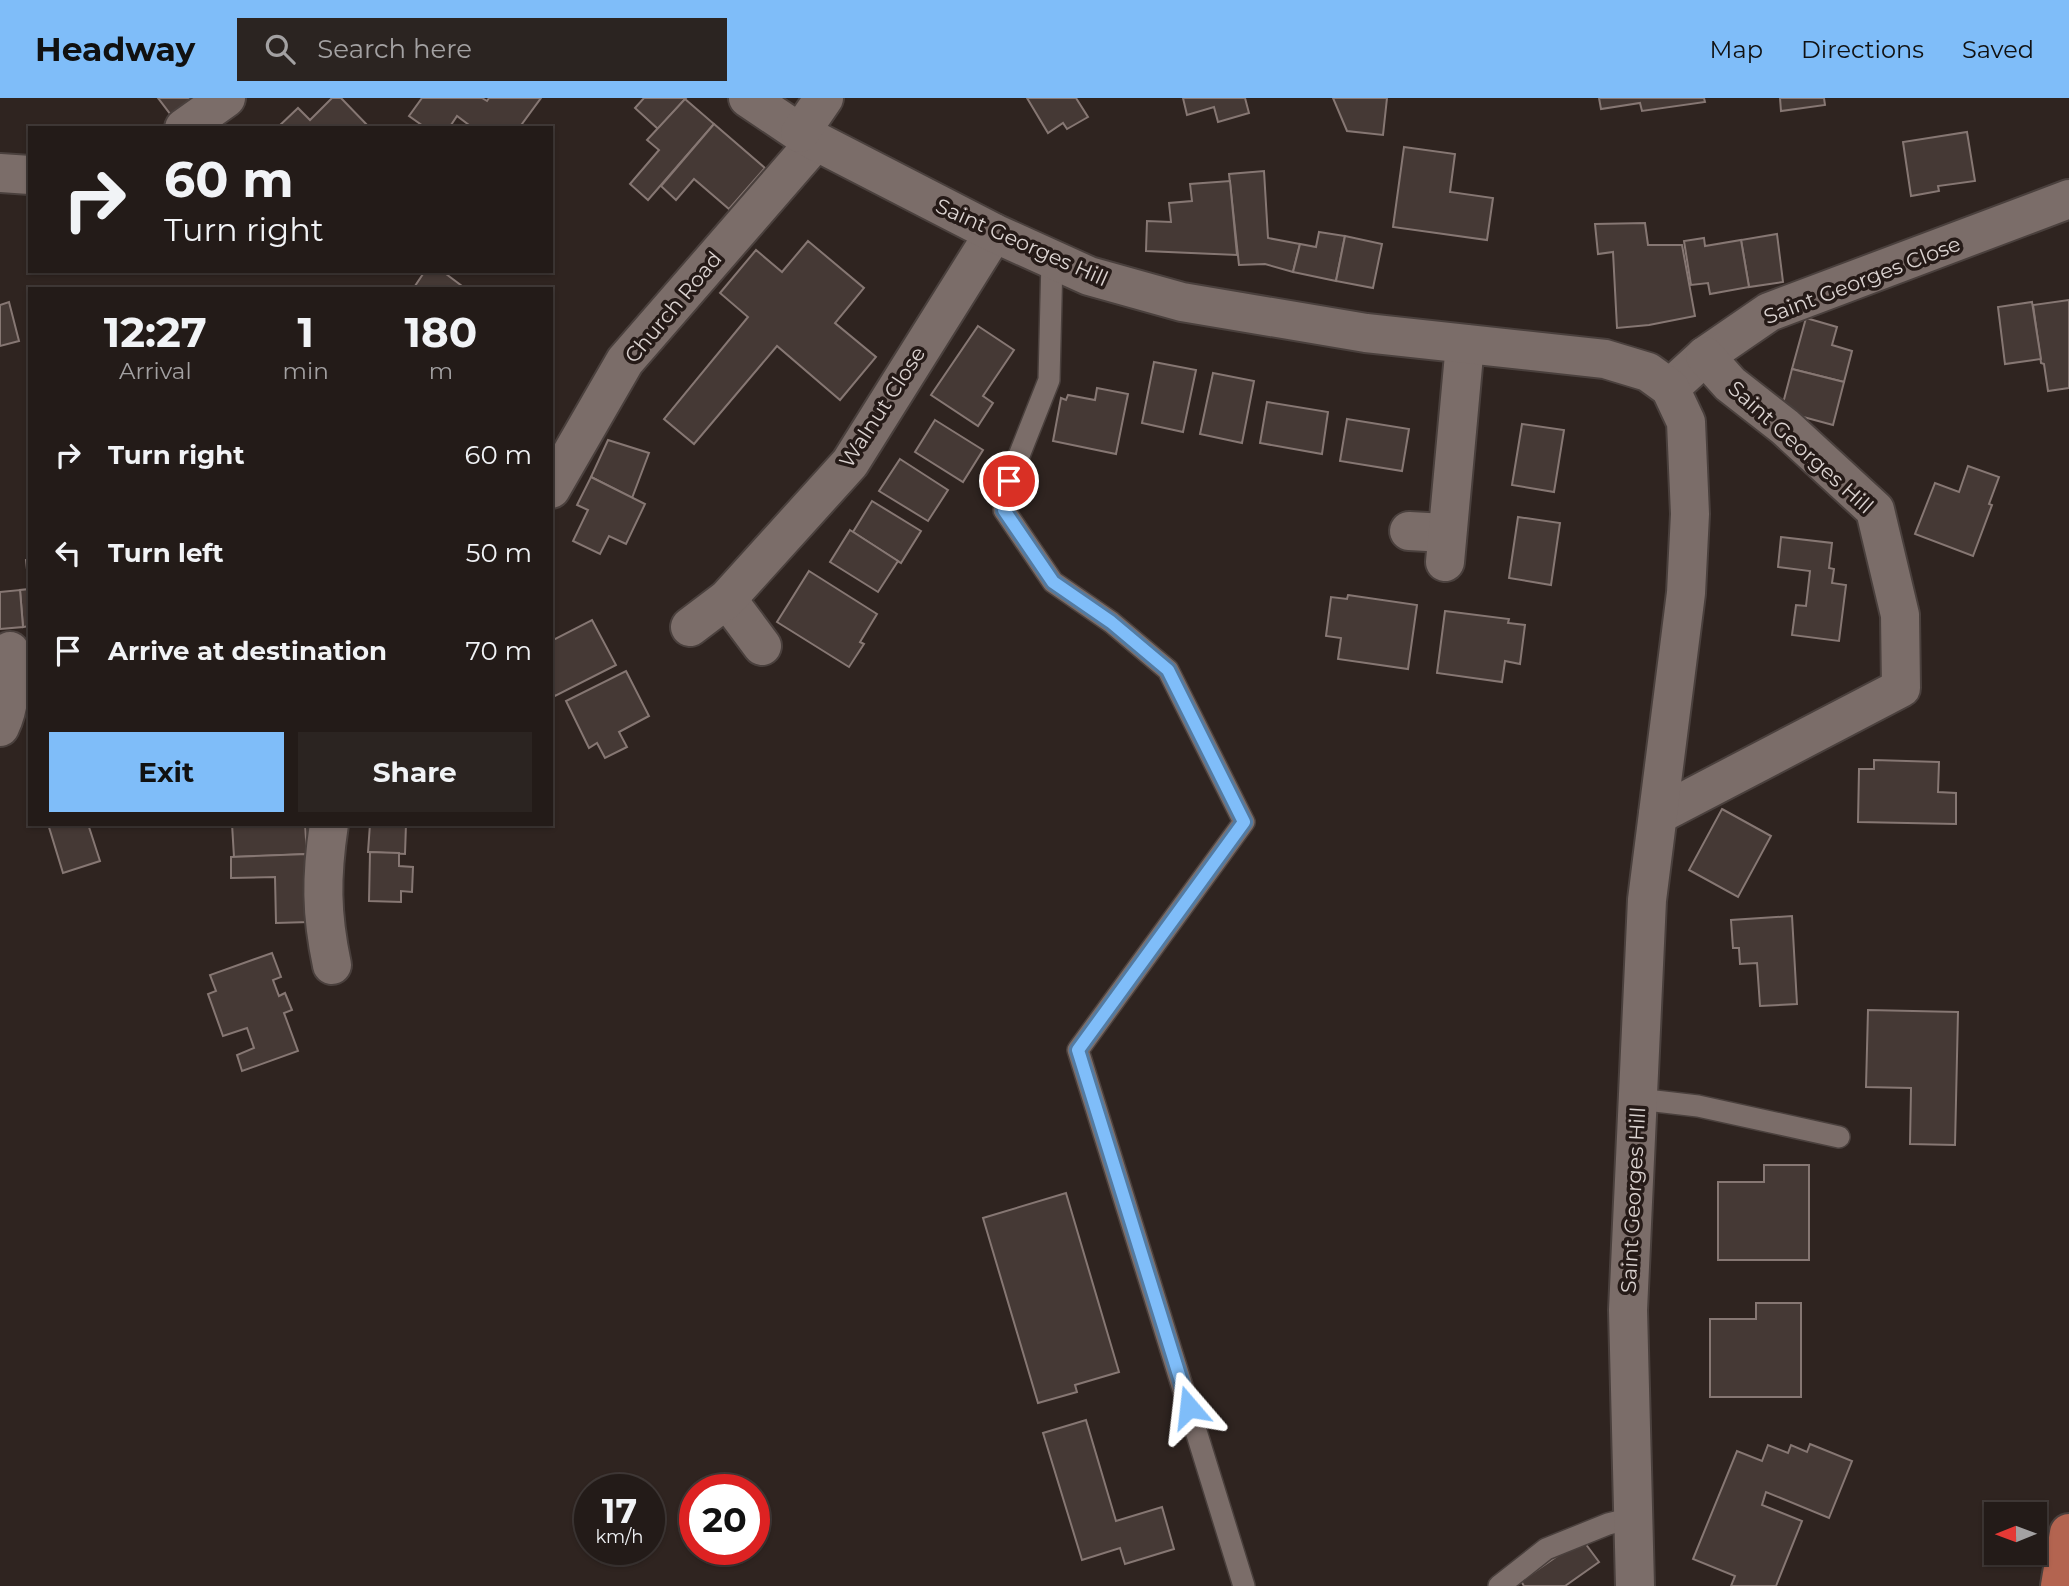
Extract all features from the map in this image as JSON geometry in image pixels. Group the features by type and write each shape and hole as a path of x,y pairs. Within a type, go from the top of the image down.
{"main road":[{"path":"2060,1586 2069,1533"}],"street":[{"path":"187,126 226,98"},
{"name":"Saint Georges Hill","path":"748,98 808,137 994,233 1089,276 1182,302 1366,333 1605,359 1648,372 1670,388 1686,422 1689,514 1686,593 1647,900 1628,1310 1635,1586"},
{"name":"Church Road","path":"553,486 625,361 808,137 824,98"},
{"path":"0,173 28,175"},
{"name":"Saint Georges Close","path":"1670,388 1705,356 1769,312 2069,199"},
{"name":"Walnut Close","path":"690,627 727,599 850,463 994,233"},
{"path":"1433,542 1465,344"},
{"name":"Saint Georges Hill","path":"1658,815 1902,688 1900,615 1875,510 1785,428 1730,384 1705,356"},
{"path":"727,599 762,646"},
{"path":"0,727 7,712 13,651"},
{"path":"329,826 323,869 323,923 332,965"}],"lane":[{"path":"1052,260 1049,380 1009,481 1004,510 1053,582 1111,622 1168,670 1244,822 1078,1050 1244,1586"},
{"path":"1638,1098 1699,1106 1839,1137"},
{"path":"1499,1586 1546,1549 1608,1524 1632,1518"}],"building":[{"path":"158,98 193,98 171,115"},
{"path":"332,98 341,98 368,126 279,126 298,108 310,120"},
{"path":"422,98 482,98 487,101 489,98 541,98 520,126 470,126 457,116 450,126 423,126 409,116"},
{"path":"644,98 686,98 658,129 635,108"},
{"path":"1027,98 1076,98 1088,117 1067,129 1063,123 1048,133"},
{"path":"1183,98 1245,98 1249,113 1218,122 1214,107 1187,115"},
{"path":"1333,98 1387,98 1383,135 1347,131"},
{"path":"1599,98 1704,98 1705,102 1642,111 1640,103 1601,109"},
{"path":"1780,98 1824,98 1825,105 1781,111"},
{"path":"685,99 714,124 648,200 630,184 659,150 647,140"},
{"path":"714,124 765,168 729,209 694,179 676,200 661,186"},
{"path":"1967,132 1975,181 1938,186 1939,191 1911,196 1903,142"},
{"path":"1404,147 1455,154 1450,192 1493,198 1487,240 1393,227"},
{"path":"1264,171 1268,238 1300,244 1293,272 1265,264 1239,265 1229,174"},
{"path":"1230,181 1237,255 1146,251 1147,221 1171,222 1169,203 1192,201 1190,184"},
{"path":"1645,223 1648,245 1682,245 1695,316 1617,328 1613,252 1598,254 1595,224"},
{"path":"1319,232 1345,236 1336,281 1293,272 1300,244 1316,247"},
{"path":"1777,234 1783,282 1749,287 1741,240"},
{"path":"1345,236 1382,244 1373,288 1336,281"},
{"path":"1704,238 1705,246 1741,240 1749,287 1710,294 1708,283 1691,285 1684,241"},
{"path":"808,241 864,288 835,323 876,357 840,400 777,346 694,444 664,419 748,317 720,293 756,250 782,272"},
{"path":"424,273 445,273 463,287 414,287"},
{"path":"2069,300 2069,388 2048,391 2033,305"},
{"path":"9,302 19,341 0,346 0,305"},
{"path":"2032,302 2041,359 2005,364 1998,307"},
{"path":"1806,318 1837,327 1832,345 1852,351 1844,382 1792,369"},
{"path":"978,326 1014,350 983,396 993,403 978,426 931,395"},
{"path":"1154,362 1196,370 1183,432 1142,423"},
{"path":"1792,369 1844,382 1833,425 1781,411"},
{"path":"1213,373 1254,381 1242,443 1200,434"},
{"path":"1097,388 1128,394 1116,454 1053,441 1061,398 1066,400 1068,395 1095,400"},
{"path":"1267,402 1328,412 1322,454 1260,443"},
{"path":"1347,419 1409,429 1402,471 1340,461"},
{"path":"935,420 983,450 963,482 915,452"},
{"path":"1522,424 1564,430 1554,492 1512,485"},
{"path":"608,440 649,453 632,498 591,477"},
{"path":"900,459 948,490 928,521 879,491"},
{"path":"1968,466 1999,477 1989,504 1992,505 1973,556 1915,534 1935,483 1959,492"},
{"path":"591,477 645,504 626,544 609,536 600,554 573,541 588,510 577,505"},
{"path":"872,501 921,531 901,563 853,532"},
{"path":"1518,517 1560,523 1551,585 1509,578"},
{"path":"850,530 898,561 878,592 830,562"},
{"path":"1781,537 1832,543 1829,568 1834,569 1832,583 1846,585 1839,641 1792,635 1796,605 1806,606 1810,571 1778,567"},
{"path":"809,571 877,614 860,642 864,644 849,667 777,622"},
{"path":"28,589 28,626 23,627 20,590"},
{"path":"20,590 23,627 0,629 0,592"},
{"path":"1348,595 1417,605 1408,669 1338,659 1341,638 1326,636 1331,597 1347,599"},
{"path":"1445,611 1509,619 1508,623 1525,625 1520,664 1505,661 1502,682 1437,673"},
{"path":"592,620 616,665 555,696 553,640"},
{"path":"626,671 649,716 619,732 627,747 605,758 597,743 589,748 566,701"},
{"path":"1874,760 1939,762 1938,792 1956,793 1956,824 1858,822 1859,769 1874,769"},
{"path":"1722,809 1771,836 1738,897 1689,870"},
{"path":"49,826 89,826 100,861 63,873"},
{"path":"232,826 305,826 307,854 234,857"},
{"path":"370,826 406,826 405,854 368,852"},
{"path":"370,852 399,853 399,866 413,867 412,892 401,891 401,902 369,901"},
{"path":"307,854 309,922 276,923 275,877 231,878 231,857"},
{"path":"1792,916 1797,1004 1760,1006 1757,963 1740,964 1739,948 1733,948 1731,920"},
{"path":"272,953 281,977 273,980 279,996 285,993 292,1010 284,1013 298,1051 242,1071 237,1055 254,1048 247,1028 223,1036 208,994 216,991 210,975"},
{"path":"1868,1010 1958,1012 1955,1145 1910,1144 1911,1088 1866,1087"},
{"path":"1764,1165 1809,1165 1809,1260 1718,1260 1718,1182 1764,1182"},
{"path":"1066,1193 1119,1372 1075,1385 1077,1392 1038,1403 983,1218"},
{"path":"1756,1303 1801,1303 1801,1397 1710,1397 1710,1319 1756,1319"},
{"path":"1086,1420 1116,1521 1162,1507 1174,1549 1125,1564 1120,1548 1082,1560 1043,1433"},
{"path":"1810,1444 1852,1461 1829,1518 1766,1492 1762,1505 1802,1521 1776,1586 1731,1586 1735,1576 1693,1559 1737,1451 1762,1461 1768,1445 1788,1453 1791,1445 1807,1452"},
{"path":"1582,1539 1599,1562 1565,1586 1524,1586 1521,1581"}],"route":[{"path":"1009,481 1004,510 1053,582 1111,622 1168,670 1244,822 1078,1050 1189,1407"}]}
